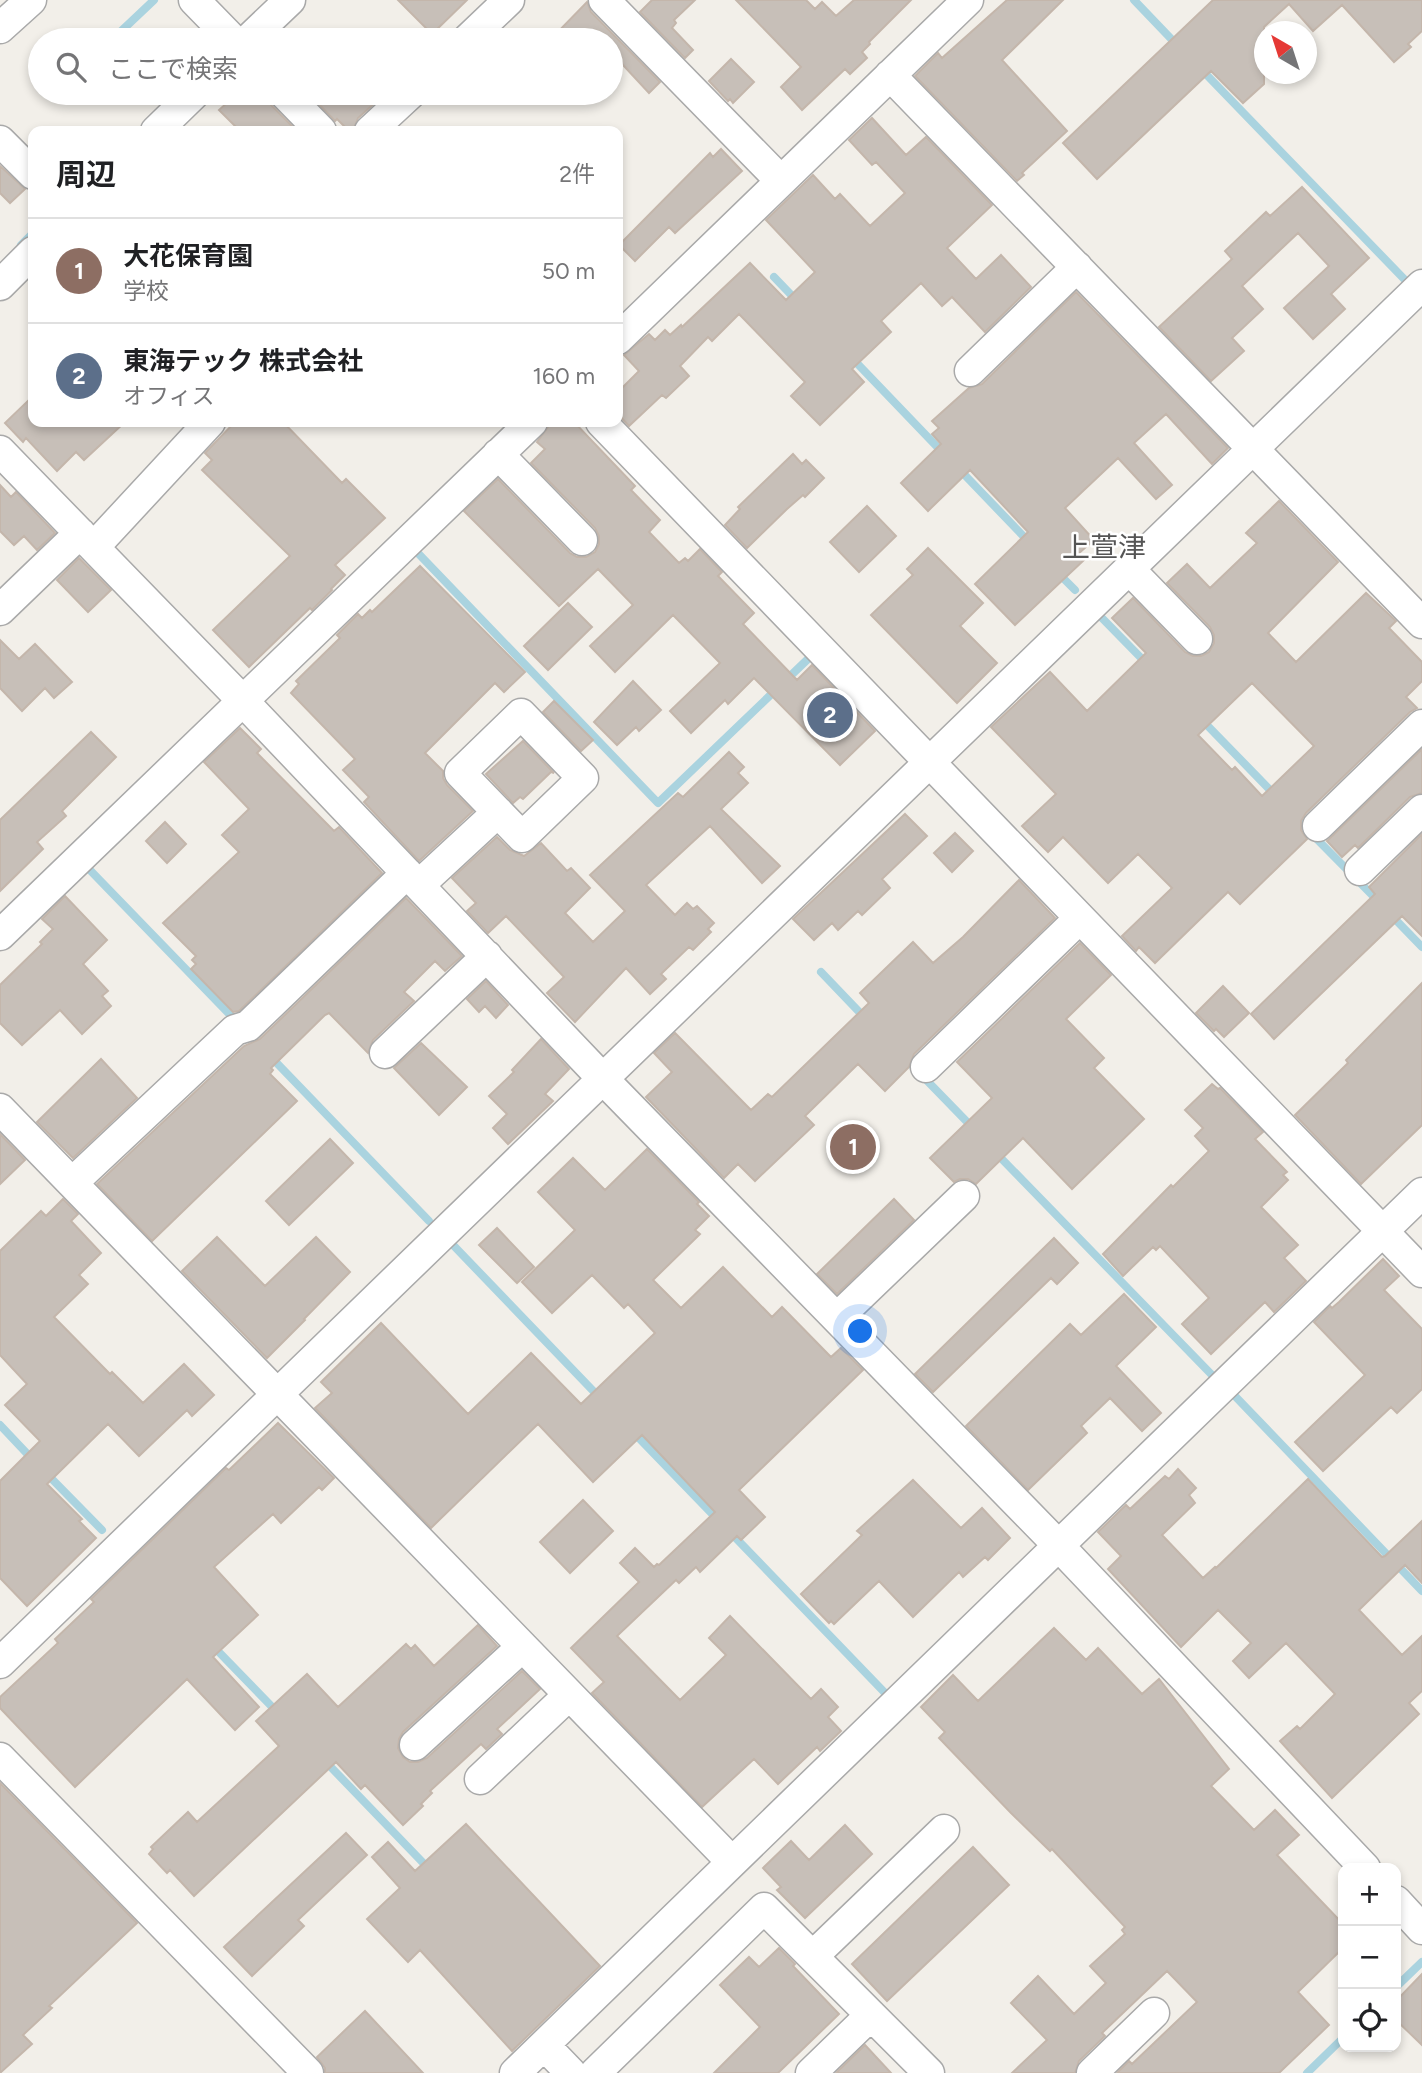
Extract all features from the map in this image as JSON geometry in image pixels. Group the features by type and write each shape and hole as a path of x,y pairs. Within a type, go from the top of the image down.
{"street":[{"path":"0,27 31,0"},
{"path":"194,0 221,28"},
{"path":"261,28 290,0"},
{"path":"480,28 509,0"},
{"path":"623,334 968,0"},
{"path":"620,5 780,181"},
{"path":"890,75 1422,623"},
{"path":"161,126 183,105"},
{"path":"296,105 316,126"},
{"path":"375,126 398,105"},
{"path":"0,141 28,169"},
{"path":"0,285 28,257"},
{"path":"970,372 1077,267"},
{"path":"0,1663 1422,285"},
{"path":"0,610 87,540 206,427"},
{"path":"0,935 527,427"},
{"path":"606,427 1422,1272"},
{"path":"498,454 582,540"},
{"path":"6,469 87,540 603,1079 1058,1545 1360,1863"},
{"path":"1129,569 1197,639"},
{"path":"1318,826 1422,725"},
{"path":"1360,870 1422,810"},
{"path":"72,1183 234,1030 248,1026 413,879 498,812"},
{"path":"926,1067 1080,918"},
{"path":"385,1054 487,956"},
{"path":"0,1108 732,1862"},
{"path":"515,2073 1422,1193"},
{"path":"837,1318 964,1196"},
{"path":"415,1745 522,1647"},
{"path":"480,1779 569,1695"},
{"path":"0,1758 307,2073"},
{"path":"813,1956 944,1830"},
{"path":"1401,1906 1422,1929"},
{"path":"595,2073 764,1908 929,2073"},
{"path":"1092,2073 1154,2013"},
{"path":"811,2073 871,2015"},
{"path":"544,2045 571,2073"}],"building":[{"path":"398,0 467,0 438,28 426,28"},
{"path":"652,0 695,0 674,20 676,23 672,28 693,50 685,58 640,12"},
{"path":"736,0 806,0 815,9 822,2 836,16 854,0 911,0 869,42 862,52 867,58 850,74 845,69 802,110 781,87 801,67"},
{"path":"1007,0 1063,0 1002,60 1067,131 1022,173 1024,175 1017,181 915,76 938,53 942,58"},
{"path":"1213,0 1422,0 1422,31 1408,44 1411,47 1394,62 1342,5 1317,27 1317,21 1304,21 1289,4 1271,21 1254,21 1254,84 1264,84 1243,103 1211,71 1097,179 1063,143"},
{"path":"587,2 591,12 607,28 562,28"},
{"path":"623,44 660,82 649,93 623,65"},
{"path":"731,59 754,82 733,103 709,81"},
{"path":"225,105 271,105 292,126 235,126 219,110"},
{"path":"320,105 373,105 358,118 355,126 344,126 337,119 335,121"},
{"path":"872,118 906,155 926,137 992,205 947,248 976,279 1001,255 1031,287 985,332 952,297 942,306 921,283 881,321 891,332 852,369 864,382 820,425 791,396 805,382 739,314 712,341 708,337 680,366 689,376 666,398 662,395 629,426 623,419 623,387 639,371 624,355 649,334 655,340 665,330 670,335 681,325 682,327 750,263 786,300 815,272 766,220 813,175 835,199 840,194 870,226 905,193 876,162 872,165 849,140"},
{"path":"721,149 742,171 675,233 669,227 635,261 623,249 623,241 710,153 713,157"},
{"path":"0,166 25,189 10,203 0,193"},
{"path":"1302,187 1369,258 1331,294 1345,309 1313,339 1284,308 1329,266 1298,233 1242,286 1263,309 1232,338 1244,351 1211,381 1159,327 1232,259 1225,251 1266,212 1270,216"},
{"path":"1076,292 1228,448 1212,464 1166,414 1134,443 1172,485 1156,499 1118,458 1065,508 1094,540 1078,554 1084,560 1015,625 975,584 1028,532 970,470 928,511 901,483 941,444 932,434 939,428 932,421 969,388 982,384"},
{"path":"28,401 28,427 120,427 84,460 76,452 57,471 26,438 23,442 5,423"},
{"path":"230,427 288,427 342,483 346,479 385,518 335,565 345,575 332,590 249,667 213,630 290,556 202,470 212,460 205,453"},
{"path":"548,427 579,427 635,486 631,490 660,520 649,532 679,563 685,558 688,561 700,549 722,572 718,576 754,613 743,624 797,680 812,665 875,731 840,765 754,678 728,704 725,700 691,733 670,711 720,663 673,615 615,672 590,646 633,605 598,569 559,606 464,511 498,479 570,553 577,557 586,557 595,552 599,536 595,528 531,463 545,449 537,442"},
{"path":"793,454 802,464 806,460 824,478 747,548 725,525 740,509 738,507"},
{"path":"0,485 11,497 16,492 55,533 37,550 24,536 14,545 0,531"},
{"path":"1279,501 1338,562 1268,633 1296,662 1366,593 1396,621 1389,628 1422,662 1422,681 1406,697 1417,708 1306,813 1301,821 1301,830 1307,839 1240,904 1228,892 1155,963 1139,947 1136,951 1122,936 1172,888 1138,854 1108,883 1063,837 1048,852 1022,826 1056,794 991,727 1050,672 1087,711 1146,653 1112,618 1133,598 1185,652 1201,656 1209,652 1214,643 1210,627 1167,583 1187,564 1210,588 1257,543 1246,533","holes":["1252,683 1314,746 1262,796 1235,767 1232,770 1198,735"]},
{"path":"867,506 896,536 859,572 830,542"},
{"path":"928,548 983,603 960,626 997,663 957,703 871,615 913,575 907,569"},
{"path":"79,558 111,590 88,612 57,580"},
{"path":"420,566 525,672 504,692 495,683 425,753 443,771 447,785 473,811 419,861 364,802 369,797 343,770 355,759 291,693 299,684 296,681 340,638 337,635 358,614 362,618 370,610 372,612"},
{"path":"568,603 592,627 548,670 524,646"},
{"path":"0,640 19,659 35,644 72,682 54,698 45,688 22,711 0,688"},
{"path":"633,681 661,710 639,731 636,727 617,745 594,722"},
{"path":"554,701 593,740 581,751 543,712"},
{"path":"240,728 261,749 257,753 334,831 339,827 382,873 239,1011 233,1012 191,969 196,964 192,960 196,956 163,923 239,852 222,835 249,809 204,762"},
{"path":"91,732 116,757 62,811 66,816 37,842 43,849 0,891 0,820"},
{"path":"523,741 554,773 551,772 523,799 520,797 513,803 486,774"},
{"path":"1422,749 1422,793 1410,797 1358,848 1355,845 1342,857 1327,841"},
{"path":"729,752 744,767 738,773 748,783 721,809 780,866 762,883 710,826 646,885 675,915 687,903 693,909 697,906 714,923 708,929 711,932 693,950 689,947 661,974 666,979 650,994 626,968 575,1022 547,993 564,977 506,916 488,933 467,911 476,903 452,878 497,837 510,850 524,856 541,843 567,871 571,868 590,888 565,913 593,942 625,911 590,875 678,793 683,797"},
{"path":"905,814 927,836 882,879 890,888 862,915 858,911 838,930 832,923 814,940 793,919"},
{"path":"165,822 186,844 167,863 146,841"},
{"path":"955,833 973,851 952,872 934,853"},
{"path":"1422,834 1422,936 1402,916 1274,1039 1251,1014 1375,894 1369,887"},
{"path":"1019,880 1055,918 914,1054 909,1067 885,1091 858,1064 805,1116 814,1125 755,1181 738,1164 724,1178 646,1097 672,1072 654,1053 675,1033 751,1110 768,1094 772,1097 869,1003 860,993 913,942 933,963 963,937"},
{"path":"65,896 107,940 83,964 108,991 102,996 111,1006 82,1034 60,1010 22,1045 0,1023 0,985 42,944 40,942 53,929 42,919"},
{"path":"406,898 462,956 445,971 435,961 404,992 414,1001 373,1040 368,1053 329,1013 325,1015 271,1068 273,1070 270,1074 297,1101 152,1241 97,1184 244,1046 260,1039"},
{"path":"1080,943 1111,975 1066,1019 1104,1058 1094,1068 1144,1119 1072,1189 1023,1138 976,1184 968,1179 954,1182 930,1158 992,1098 957,1062"},
{"path":"486,981 508,1005 496,1018 485,1006 479,1012 467,999"},
{"path":"1422,983 1422,1125 1361,1184 1295,1115 1348,1063 1346,1060"},
{"path":"1223,986 1249,1013 1224,1037 1196,1013"},
{"path":"541,1039 569,1069 545,1094 553,1101 508,1144 493,1128 507,1114 489,1096 514,1072 512,1070"},
{"path":"421,1043 467,1087 439,1115 394,1068"},
{"path":"101,1059 137,1098 73,1158 37,1122"},
{"path":"1212,1084 1220,1088 1263,1132 1255,1139 1287,1172 1283,1175 1288,1180 1261,1207 1298,1245 1284,1258 1306,1281 1274,1312 1265,1302 1211,1354 1182,1324 1209,1298 1160,1246 1156,1250 1153,1247 1123,1276 1103,1254 1209,1151 1195,1136 1203,1128 1185,1110"},
{"path":"0,1134 25,1160 0,1184"},
{"path":"330,1139 353,1163 289,1225 266,1201"},
{"path":"647,1149 699,1202 697,1204 709,1216 695,1230 700,1234 653,1280 681,1308 723,1267 772,1317 782,1307 831,1357 841,1348 863,1370 739,1490 765,1517 741,1540 737,1536 700,1572 696,1567 679,1583 676,1580 617,1636 680,1700 726,1655 709,1638 730,1616 811,1699 821,1689 838,1707 828,1717 841,1731 820,1751 817,1747 778,1784 754,1759 702,1807 592,1693 604,1682 571,1648 639,1582 620,1563 635,1548 654,1567 659,1565 715,1512 642,1435 593,1482 538,1424 431,1528 315,1408 332,1393 321,1382 381,1323 468,1414 531,1353 581,1404 655,1333 628,1304 624,1308 592,1275 552,1313 522,1282 575,1230 538,1192 573,1158 605,1190"},
{"path":"63,1199 78,1214 71,1221 101,1253 79,1275 88,1284 54,1317 143,1403 184,1364 214,1395 192,1416 187,1410 139,1456 108,1424 47,1484 82,1519 79,1521 96,1538 27,1606 0,1578 0,1481 40,1441 5,1405 27,1384 0,1355 0,1251 41,1211 46,1216"},
{"path":"894,1199 914,1220 837,1294 817,1274"},
{"path":"497,1228 534,1267 517,1283 479,1245"},
{"path":"217,1237 265,1286 316,1237 350,1272 267,1358 182,1271"},
{"path":"1054,1238 1078,1263 1057,1284 1051,1278 933,1392 915,1374"},
{"path":"1383,1259 1399,1276 1384,1290 1422,1329 1422,1389 1397,1413 1391,1407 1323,1471 1295,1442 1365,1375 1314,1322"},
{"path":"1124,1294 1156,1327 1116,1366 1161,1413 1142,1431 1110,1398 1081,1426 1087,1433 1028,1490 966,1426 1070,1324 1081,1335"},
{"path":"278,1423 334,1478 322,1490 319,1487 281,1523 273,1514 214,1567 258,1615 213,1657 259,1707 235,1730 187,1679 75,1787 0,1708 0,1697 58,1643 55,1639 94,1602 91,1599 226,1468 229,1470"},
{"path":"1178,1469 1196,1488 1189,1495 1195,1503 1162,1535 1203,1578 1308,1479 1382,1557 1422,1521 1422,1583 1405,1565 1359,1610 1402,1655 1422,1636 1422,1691 1409,1703 1419,1714 1332,1798 1280,1741 1297,1726 1300,1729 1335,1694 1286,1643 1249,1678 1233,1661 1251,1643 1218,1610 1181,1647 1108,1569 1121,1556 1098,1532 1126,1505 1130,1509 1165,1476 1169,1479"},
{"path":"913,1480 961,1528 982,1508 1010,1538 988,1560 985,1557 963,1577 959,1572 913,1617 879,1581 834,1624 831,1621 829,1623 801,1594 862,1535 857,1531"},
{"path":"583,1500 613,1531 570,1573 540,1542"},
{"path":"478,1625 497,1646 403,1732 398,1748 403,1757 410,1762 427,1758 522,1671 540,1689 497,1729 502,1734 486,1749 481,1744 430,1791 432,1793 421,1804 423,1806 403,1825 365,1785 361,1789 336,1762 194,1896 170,1870 167,1873 149,1854 153,1849 151,1847 188,1812 197,1822 279,1746 256,1721 307,1674 338,1707 406,1644 411,1649 415,1645 434,1666"},
{"path":"1054,1628 1086,1660 1098,1648 1142,1694 1159,1679 1229,1769 1211,1786 1254,1830 1275,1810 1299,1835 1277,1855 1338,1919 1338,1953 1298,1992 1329,2025 1279,2073 1117,2073 1129,2061 1132,2064 1197,2002 1167,1971 1102,2033 1105,2036 1079,2061 1075,2073 1012,2073 1047,2040 1011,2003 1038,1976 1074,2014 1106,1983 1090,1966 1125,1934 1122,1930 1125,1927 1052,1849 1050,1851 1011,1813 939,1738 945,1732 921,1707 953,1675 978,1701"},
{"path":"0,1783 137,1923 49,2006 52,2008 23,2035 32,2044 0,2073"},
{"path":"466,1824 600,1966 512,2051 420,1950 408,1962 367,1919 400,1888 372,1857 388,1842 415,1871"},
{"path":"845,1825 872,1854 805,1918 777,1890 781,1887 763,1868 791,1841 809,1860"},
{"path":"346,1833 367,1855 298,1920 304,1926 252,1976 224,1947"},
{"path":"973,1847 1009,1885 887,2001 852,1964"},
{"path":"779,1948 839,2014 778,2073 714,2073 760,2027 720,1985 749,1957 759,1967"},
{"path":"1422,1974 1422,2045 1401,2025 1401,1996"},
{"path":"365,2011 423,2073 325,2073 325,2068 317,2057"},
{"path":"865,2045 891,2073 836,2073"}],"waterway":[{"path":"124,28 154,0"},
{"path":"1134,0 1178,46"},
{"path":"1199,67 1407,282"},
{"path":"21,245 28,238"},
{"path":"774,277 798,302"},
{"path":"851,357 944,454"},
{"path":"958,468 1029,542"},
{"path":"413,548 658,803 809,658"},
{"path":"1057,572 1075,590"},
{"path":"1101,617 1148,665"},
{"path":"1201,719 1275,795"},
{"path":"1293,815 1380,903"},
{"path":"86,866 237,1022"},
{"path":"1391,915 1422,947"},
{"path":"821,972 865,1018"},
{"path":"270,1056 429,1221"},
{"path":"904,1057 973,1128"},
{"path":"996,1153 1212,1375"},
{"path":"454,1246 600,1398"},
{"path":"1233,1394 1422,1591"},
{"path":"0,1425 34,1461"},
{"path":"633,1432 719,1521"},
{"path":"46,1473 102,1530"},
{"path":"728,1530 887,1695"},
{"path":"213,1646 279,1714"},
{"path":"325,1761 430,1870"},
{"path":"1401,1982 1422,1962"},
{"path":"1307,2073 1338,2043"}],"place":[{"name":"東海テック 株式会社","path":"830,715"},
{"name":"大花保育園","path":"853,1147"}],"district":[{"name":"上萱津","path":"1104,547"}]}
